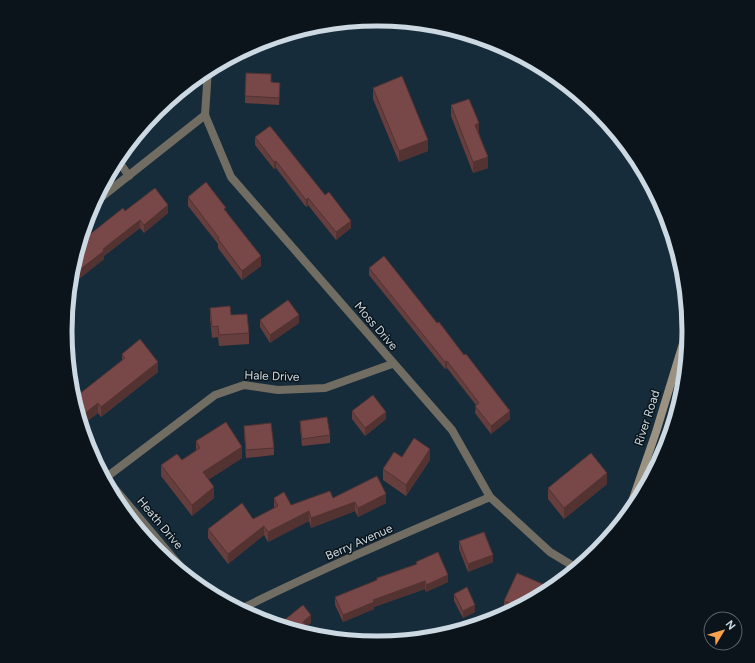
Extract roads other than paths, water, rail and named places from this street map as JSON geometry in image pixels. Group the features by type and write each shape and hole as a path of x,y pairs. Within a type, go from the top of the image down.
{"main road":[{"name":"River Road","path":"632,500 656,432 682,346"}],"street":[{"name":"Moss Drive","path":"207,77 205,115 231,177 392,364 452,430 490,497 550,552 572,566"},
{"path":"105,194 205,115"},
{"path":"121,165 129,176"},
{"name":"Hale Drive","path":"108,475 215,395 244,385 278,390 326,388 392,364"},
{"name":"Berry Avenue","path":"246,607 490,497"},
{"name":"Heath Drive","path":"121,498 174,559"}]}
